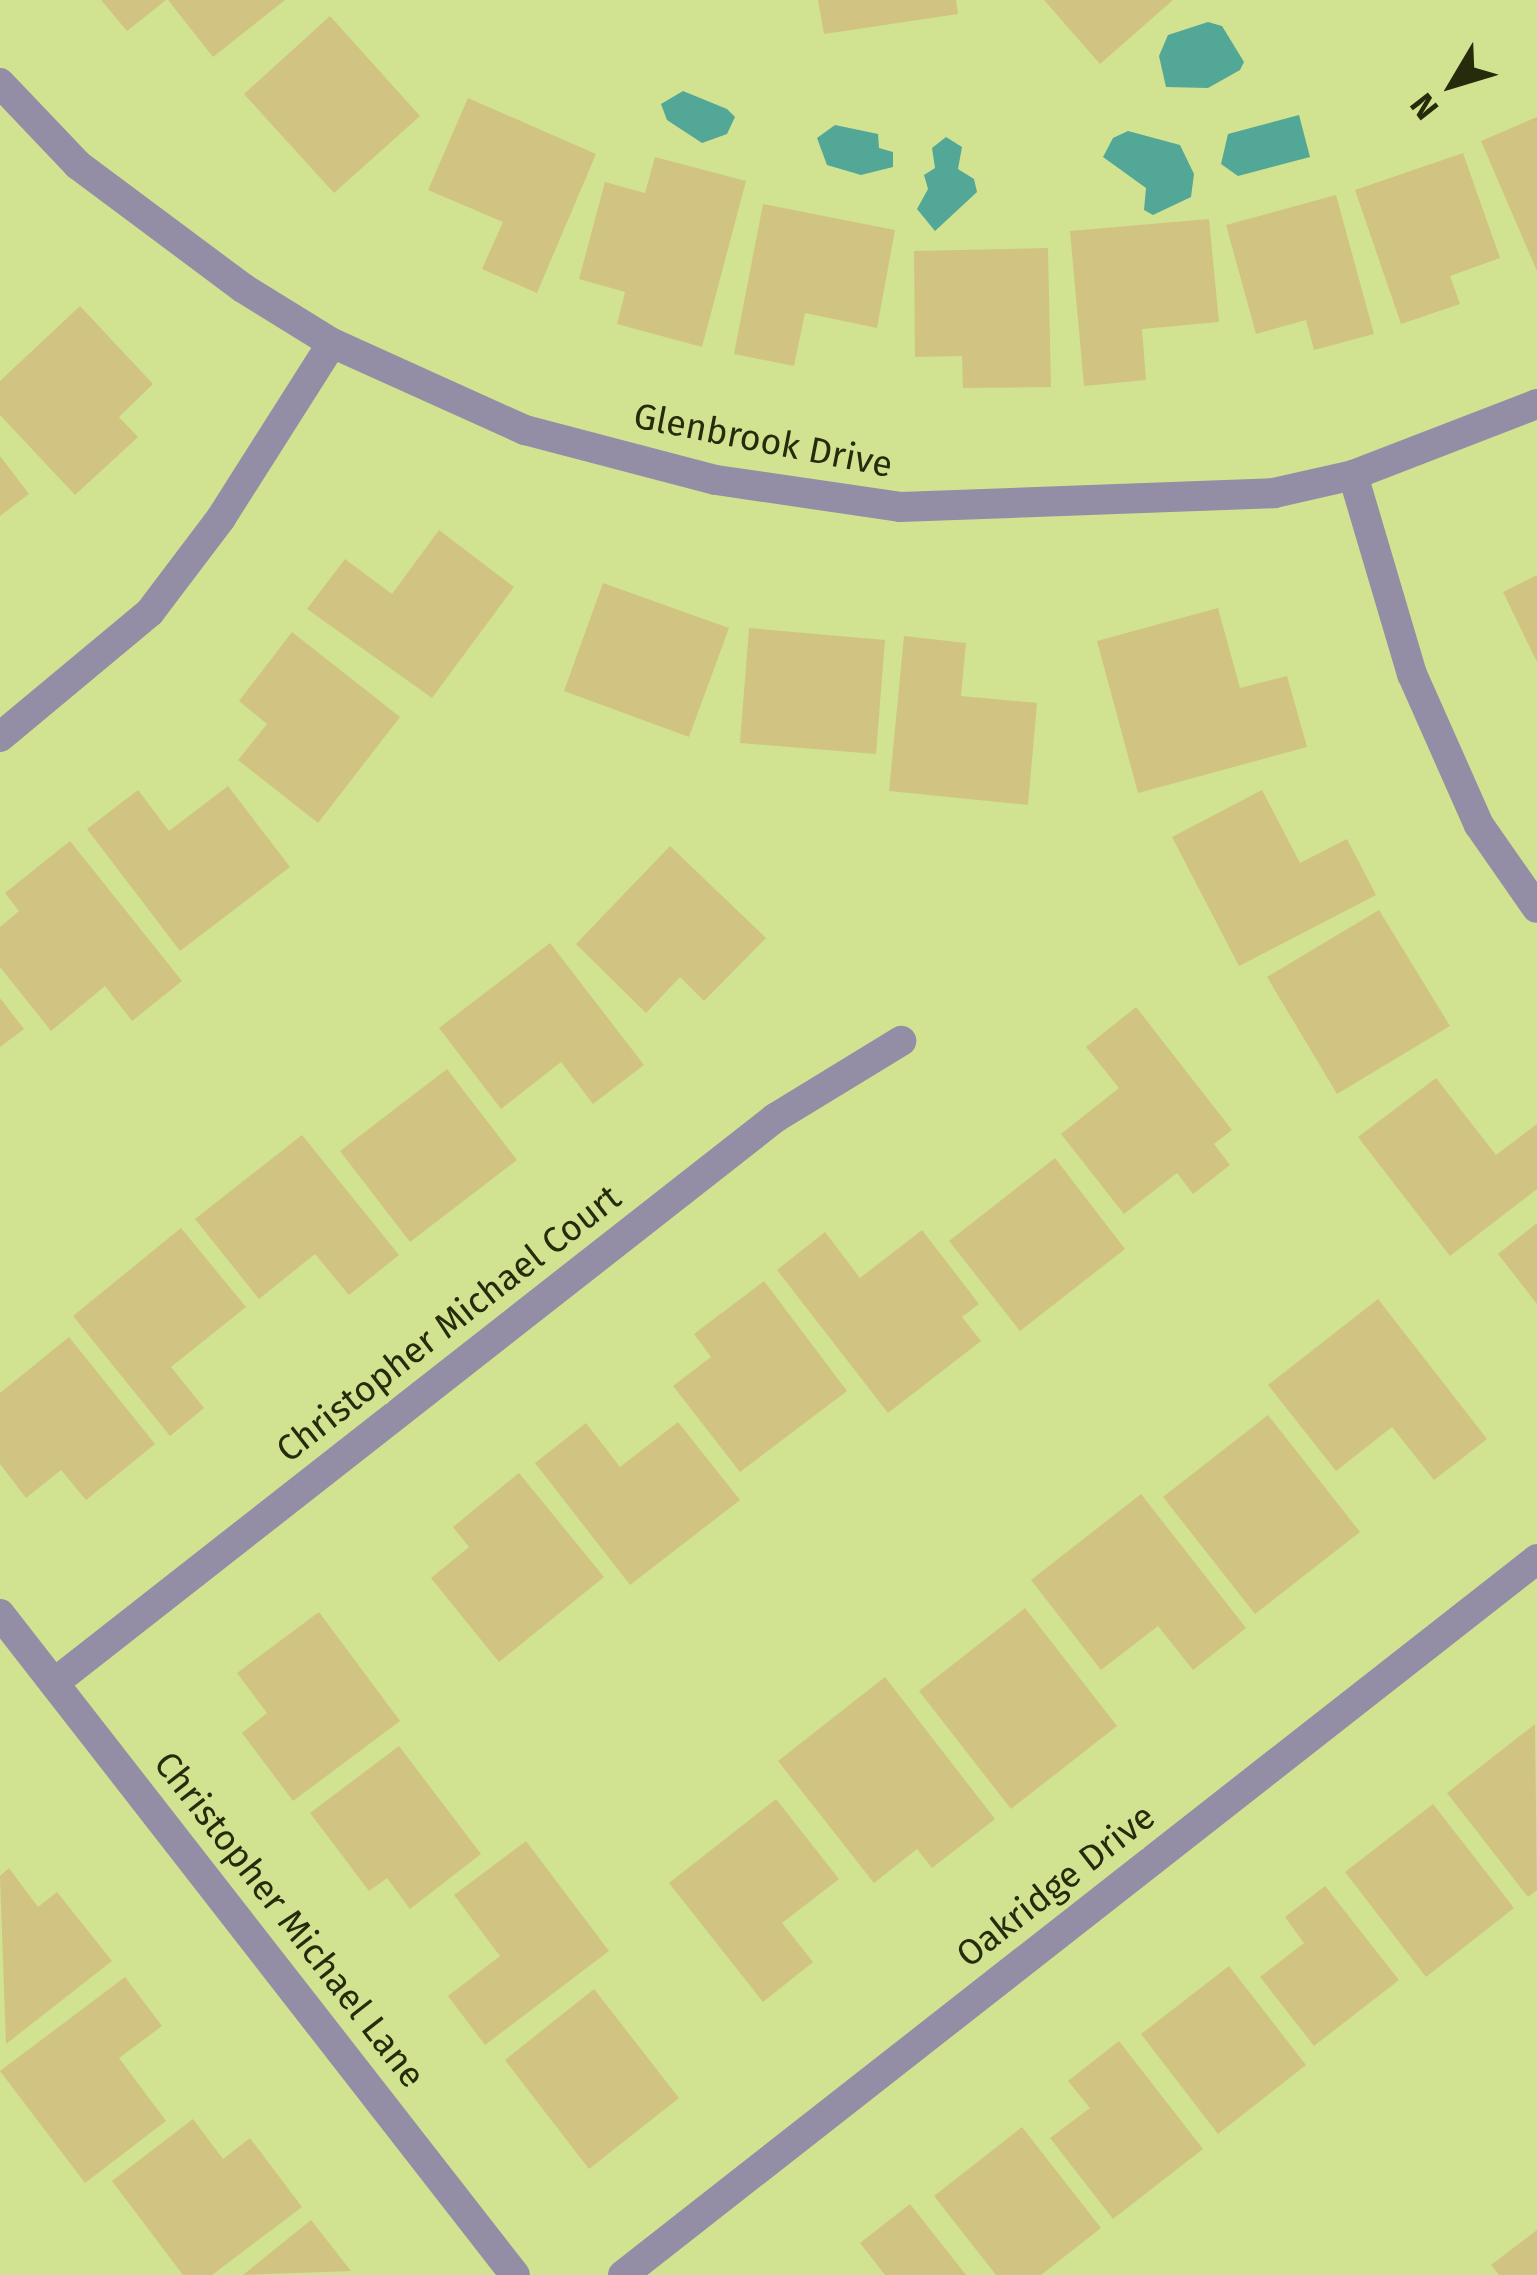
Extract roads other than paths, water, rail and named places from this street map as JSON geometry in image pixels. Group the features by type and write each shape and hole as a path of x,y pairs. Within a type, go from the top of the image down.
{"street":[{"name":"Glenbrook Drive","path":"0,83 78,165 243,289 332,343 525,430 716,480 900,507 1274,493 1353,476 1537,404"},
{"path":"0,737 150,612 332,343"},
{"path":"1353,476 1412,674 1479,825 1537,908"},
{"name":"Christopher Michael Court","path":"55,1683 775,1118 901,1041"},
{"name":"Oakridge Drive","path":"623,2275 1537,1559"},
{"name":"Christopher Michael Lane","path":"0,1614 515,2275"}],"water":[{"path":"1208,22 1222,26 1244,62 1240,70 1208,88 1166,87 1159,56 1168,35"},
{"path":"683,91 727,109 735,117 727,134 702,143 667,120 661,104"},
{"path":"1299,115 1310,157 1238,176 1221,164 1228,134"},
{"path":"835,125 878,134 879,148 893,152 893,167 861,175 827,165 817,138"},
{"path":"1128,131 1180,145 1194,174 1191,197 1153,215 1144,210 1146,188 1103,157 1113,138"},
{"path":"946,137 962,147 958,169 974,179 977,192 935,231 917,209 928,189 924,175 935,168 932,148"}]}
